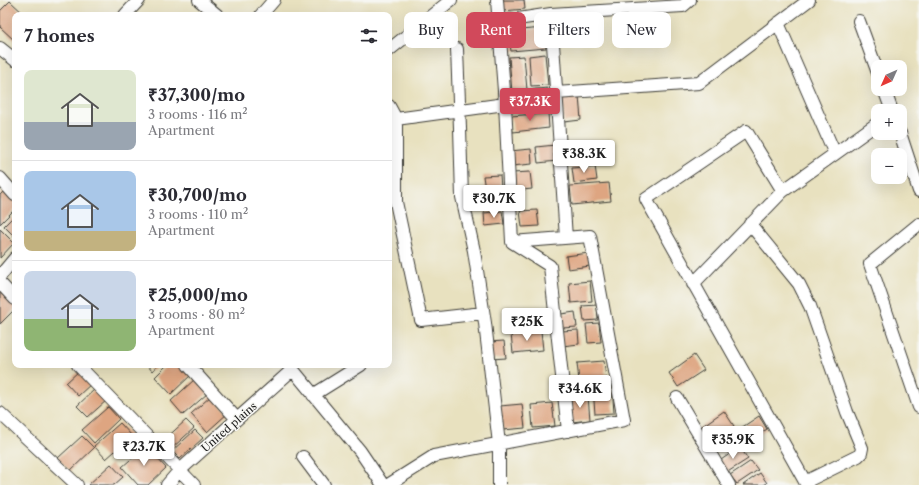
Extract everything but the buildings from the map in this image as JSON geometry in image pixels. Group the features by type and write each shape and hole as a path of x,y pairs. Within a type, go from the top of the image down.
{"street":[{"path":"129,12 139,0"},
{"path":"199,0 213,12"},
{"path":"263,12 274,0"},
{"path":"392,48 451,0"},
{"path":"497,0 498,12"},
{"path":"568,12 634,4 683,6 690,0"},
{"path":"556,93 699,83 809,0"},
{"path":"859,21 873,60"},
{"path":"778,23 835,154"},
{"path":"0,48 12,58"},
{"path":"500,48 505,104 512,242"},
{"path":"553,48 566,238"},
{"path":"457,49 462,198 474,251 483,313 499,444 499,485"},
{"path":"396,119 505,104"},
{"path":"392,112 396,119 396,202 421,320 483,313"},
{"path":"693,284 783,191 871,129"},
{"path":"750,224 799,284 810,306 847,412 862,448 861,453 858,456 806,483 646,199 746,131 783,191"},
{"path":"902,140 919,191"},
{"path":"0,178 12,192"},
{"path":"919,224 870,264 919,407"},
{"path":"388,485 434,456 624,420 590,236 512,242"},
{"path":"512,242 550,266 568,431"},
{"path":"0,276 12,262"},
{"path":"0,283 12,296"},
{"path":"81,368 194,485"},
{"path":"191,368 237,419"},
{"path":"291,368 360,451 383,485"},
{"name":"United plains","path":"167,485 179,471 291,368"},
{"path":"313,395 356,368"},
{"path":"677,398 729,485"},
{"path":"0,413 77,485"},
{"path":"303,457 324,485"}]}
